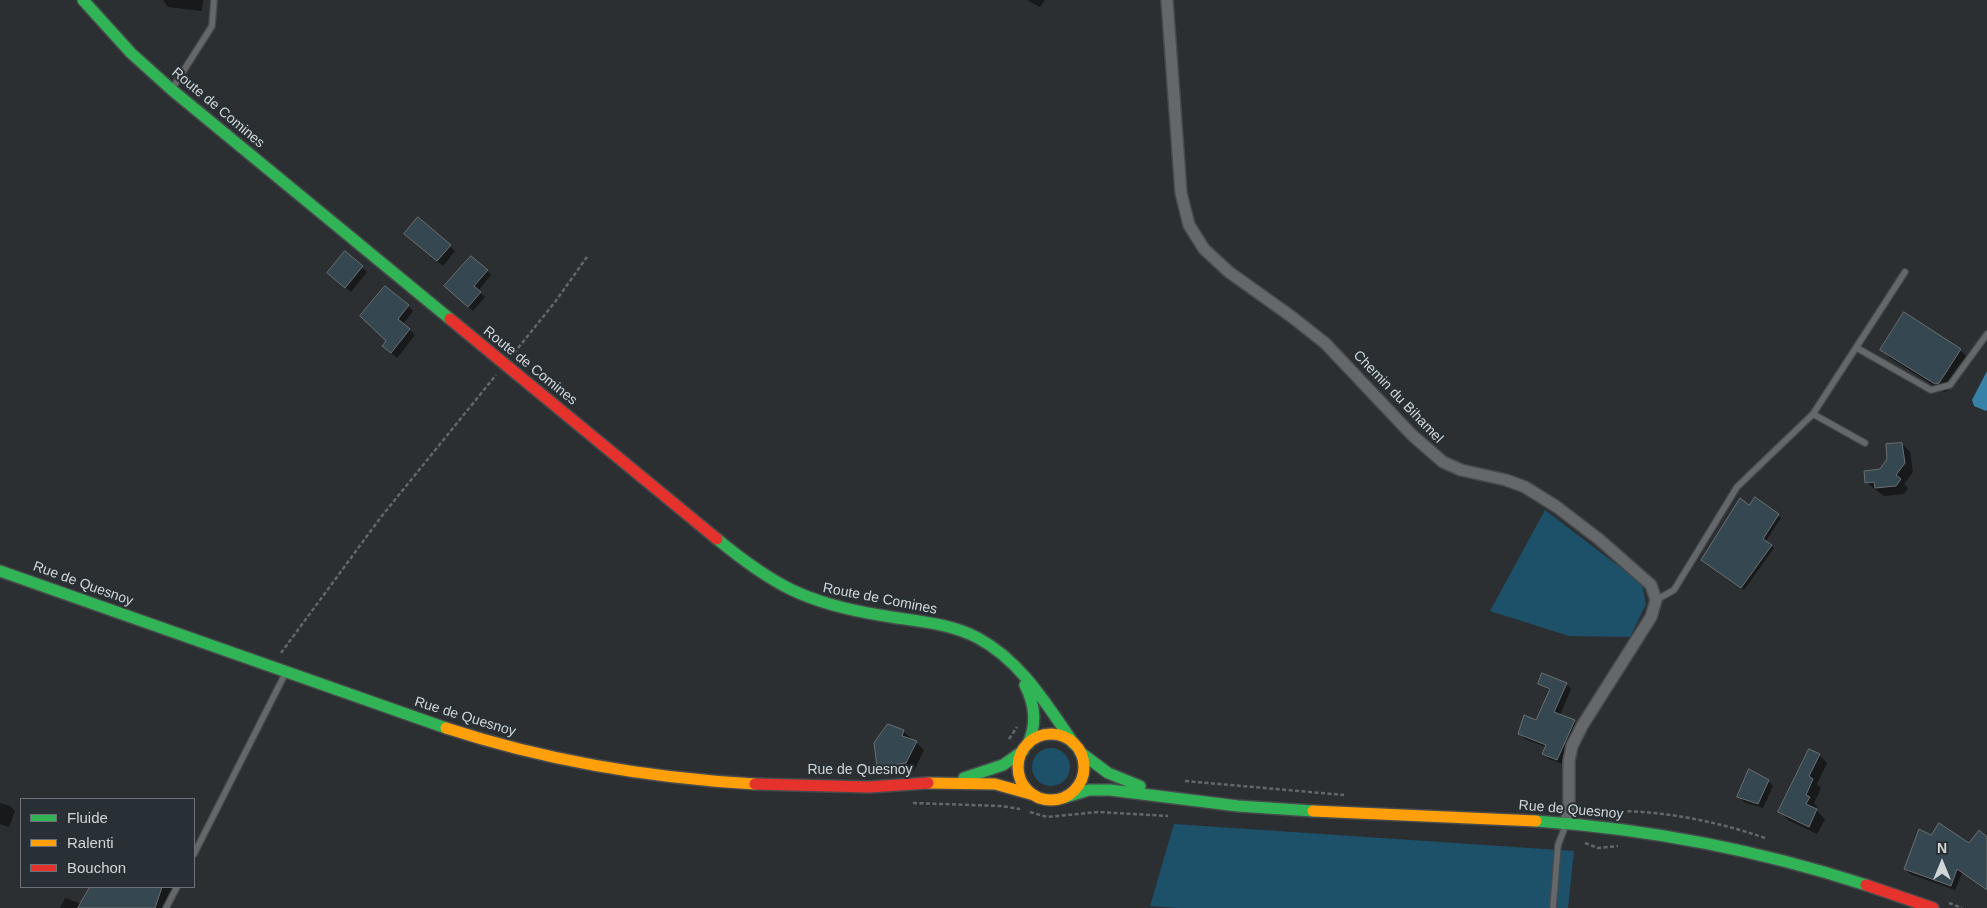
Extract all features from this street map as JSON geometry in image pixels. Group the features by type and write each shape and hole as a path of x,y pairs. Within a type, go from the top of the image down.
{"main road":[{"name":"Route de Comines","path":"83,0 131,53 172,90 734,554 783,588 805,598 839,608 929,624 968,634 995,649 1036,688 1077,748"},
{"name":"Rue de Quesnoy","path":"0,571 458,732 554,758 680,778 819,786 871,787 943,783 1009,786 1034,795"},
{"name":"Route de Comines","path":"1010,662 1027,689 1033,704 1034,728 1025,747"},
{"path":"1049,735 1063,737 1077,748 1083,761 1083,775 1077,788 1066,797 1052,800 1034,795 1027,790 1020,778 1018,764 1025,747 1049,735"},
{"name":"Rue de Quesnoy","path":"943,783 991,770 1008,762 1025,747"},
{"name":"Rue de Quesnoy","path":"1077,748 1095,766 1122,780 1197,801"},
{"name":"Rue de Quesnoy","path":"1066,797 1078,792 1099,790 1258,808 1566,824 1687,839 1763,855 1842,876 1933,908"}],"street":[{"name":"Chemin du Bihamel","path":"1167,0 1181,193 1189,225 1204,249 1229,272 1304,325 1325,343 1412,435 1443,462 1461,470 1515,483 1541,496 1593,535 1646,579 1651,585 1656,600"},
{"path":"1566,824 1569,810 1569,761 1572,746 1585,720 1640,636 1654,609 1656,600"}],"lane":[{"path":"172,90 212,26 214,0"},
{"path":"1656,600 1674,590 1736,487 1813,414 1905,272"},
{"path":"1857,348 1931,390 1950,385 1987,334"},
{"path":"1813,414 1865,443"},
{"path":"195,852 286,672"},
{"path":"1553,908 1558,845 1566,824"},
{"path":"166,908 176,888"}],"path":[{"path":"271,667 381,517 555,302 588,257"},
{"path":"1006,742 1018,725"}],"shaded area":[{"path":"1987,371 1986,411 1974,406 1972,400"},
{"path":"1545,510 1642,584 1646,604 1630,637 1569,636 1490,611"},
{"path":"1051,748 1065,753 1070,767 1065,781 1051,786 1037,781 1032,767 1037,753"},
{"path":"1174,824 1574,851 1568,908 1177,908 1150,906"}],"building":[{"path":"418,217 451,245 437,261 404,234"},
{"path":"345,251 363,266 345,288 327,273"},
{"path":"471,256 488,270 474,286 481,292 468,307 444,286"},
{"path":"385,286 409,305 398,319 410,329 391,353 382,346 386,341 360,316"},
{"path":"1904,312 1961,349 1939,383 1935,384 1880,350"},
{"path":"1902,443 1905,463 1896,475 1901,479 1896,486 1875,488 1874,482 1865,483 1864,471 1880,469 1887,459 1886,444"},
{"path":"1755,497 1779,514 1763,539 1772,545 1741,588 1701,560 1740,498 1749,505"},
{"path":"1542,673 1567,683 1554,712 1575,720 1557,760 1542,754 1546,745 1518,734 1524,715 1536,720 1550,689 1538,684"},
{"path":"888,724 904,730 902,736 917,741 906,763 877,767 874,743"},
{"path":"1809,749 1820,754 1809,776 1813,779 1806,795 1810,797 1806,804 1817,809 1809,827 1778,812"},
{"path":"1749,769 1769,780 1758,804 1737,797"},
{"path":"1939,823 1969,843 1979,830 1987,837 1987,890 1957,869 1951,886 1904,869 1919,829 1931,835"},
{"path":"89,888 162,888 155,908 78,908"}],"traffic: fast":[{"path":"83,0 131,53 172,90 450,319"},
{"path":"717,539 756,569 810,598 853,610 942,625 978,638 1020,671 1043,699 1074,744"},
{"path":"0,571 446,728"},
{"path":"1025,685 1034,714 1033,729 1028,744"},
{"path":"964,778 1003,765 1023,751"},
{"path":"1080,752 1108,773 1140,786"},
{"path":"1066,797 1089,790 1110,790 1238,806 1313,811"},
{"path":"1536,821 1620,829 1703,843 1785,861 1866,885"}],"traffic: slow":[{"path":"446,728 484,740 560,759 637,772 755,784"},
{"path":"1051,734 1064,737 1074,744 1081,754 1084,767 1081,780 1074,790 1064,797 1051,800 1038,797 1028,790 1021,780 1018,767 1021,754 1028,744 1038,737 1051,734"},
{"path":"928,783 995,784 1034,795"},
{"path":"1313,811 1536,821"}],"traffic: jam":[{"path":"450,319 717,539"},
{"path":"755,784 869,787 928,783"},
{"path":"1866,885 1933,908"}]}
